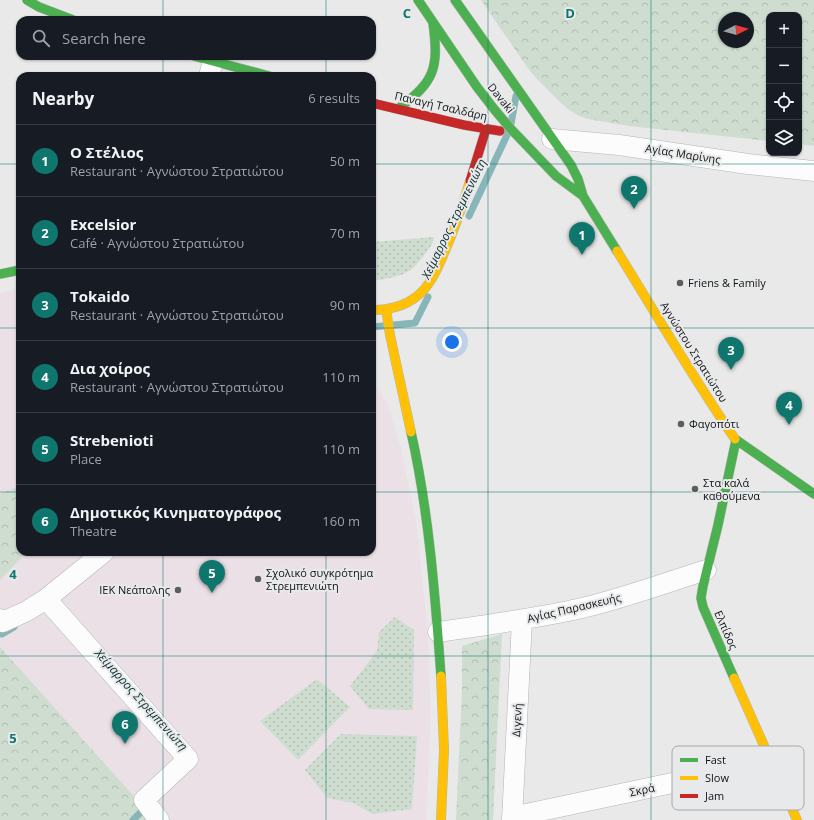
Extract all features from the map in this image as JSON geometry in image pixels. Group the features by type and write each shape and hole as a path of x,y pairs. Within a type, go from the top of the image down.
{"main road":[{"path":"27,0 39,7 63,16"},
{"name":"Davaki","path":"418,0 477,87 494,109 556,176 583,196"},
{"name":"Davaki","path":"455,0 540,137 571,164 578,179 583,196"},
{"path":"398,109 423,89 432,75 436,62 436,46 432,20"},
{"path":"199,60 211,69 236,72"},
{"name":"Παναγή Τσαλδάρη","path":"376,104 464,125 540,137"},
{"path":"441,820 444,750 442,683 427,523 405,398 390,336 376,310 402,305 416,297 426,288 437,269 456,224 486,129"},
{"name":"Αγνώστου Στρατιώτου","path":"583,196 691,371 736,440 814,494"},
{"path":"0,274 16,271"},
{"name":"Ελπίδος","path":"736,440 701,598 703,607 764,746"},
{"name":"Ελπίδος","path":"793,810 797,820"}],"street":[{"name":"Αγίας Μαρίνης","path":"540,137 620,145 748,164 814,171"},
{"path":"0,619 3,622 27,611 46,599 99,556"},
{"name":"Αγίας Παρασκευής","path":"438,632 522,620 598,604 706,570"},
{"path":"46,599 188,759 144,800 159,820"},
{"name":"Διγενή","path":"512,819 522,620"},
{"name":"Σκρά","path":"512,819 672,784"}],"shaded area":[{"name":"Σχολικό συγκρότημα Στρεμπενιώτη","path":"16,289 16,556 376,556 376,385 388,404 401,449 416,520 428,634 431,719 426,820 0,820 0,293"}],"green space":[{"path":"481,0 814,0 814,146 802,144 802,12 766,12 766,141 629,126 588,119 579,116 568,109 537,79 527,67"},
{"path":"434,237 426,253 411,270 397,276 376,280 376,242"},
{"path":"16,488 16,556 23,556 0,580 0,494"},
{"path":"395,617 414,630 413,710 369,709 350,686 377,651 379,632"},
{"path":"502,634 493,820 456,820 462,691 462,646"},
{"path":"0,647 139,802 153,820 0,820"},
{"path":"317,679 350,707 298,760 260,721"},
{"path":"341,734 417,736 412,809 372,814 354,803 327,798 305,770"}],"waterway":[{"name":"Χείμαρρος Στρεμπενιώτη","path":"511,124 516,96"},
{"name":"Χείμαρρος Στρεμπενιώτη","path":"469,216 508,133"},
{"name":"Χείμαρρος Στρεμπενιώτη","path":"376,327 415,323 428,297"},
{"name":"Χείμαρρος Στρεμπενιώτη","path":"2,634 14,627"},
{"name":"Χείμαρρος Στρεμπενιώτη","path":"133,820 147,806"}],"traffic: fast":[{"path":"27,0 39,7 63,16"},
{"path":"418,0 477,87 494,109 556,176 583,196"},
{"path":"455,0 571,165 578,179 583,196 617,251"},
{"path":"398,109 420,90 432,73 435,52 433,23"},
{"path":"209,60 254,72"},
{"path":"0,274 16,271"},
{"path":"411,432 427,523 434,584 441,676"},
{"path":"735,439 814,494"},
{"path":"734,678 703,607 701,598 736,440"}],"traffic: slow":[{"path":"376,310 389,309 406,303 421,293 430,282 449,242 470,181"},
{"path":"617,251 689,369 735,439"},
{"path":"386,309 390,335 411,432"},
{"path":"441,676 444,750 441,820"},
{"path":"734,678 764,746"},
{"path":"793,810 797,820"}],"traffic: jam":[{"path":"376,104 464,125 500,131"},
{"path":"470,181 486,129"}],"place":[{"name":"Excelsior","path":"634,209"},
{"name":"Ο Στέλιος","path":"582,255"},
{"name":"Friens & Family","path":"680,283"},
{"name":"Tokaido","path":"731,370"},
{"name":"Φαγοπότι","path":"681,424"},
{"name":"Δια χοίρος","path":"789,425"},
{"name":"Στα καλά καθούμενα","path":"695,489"},
{"name":"Σχολικό συγκρότημα Στρεμπενιώτη","path":"258,579"},
{"name":"ΙΕΚ Νεάπολης","path":"178,590"},
{"name":"Strebenioti","path":"212,593"},
{"name":"Δημοτικός Κινηματογράφος","path":"125,744"}]}
